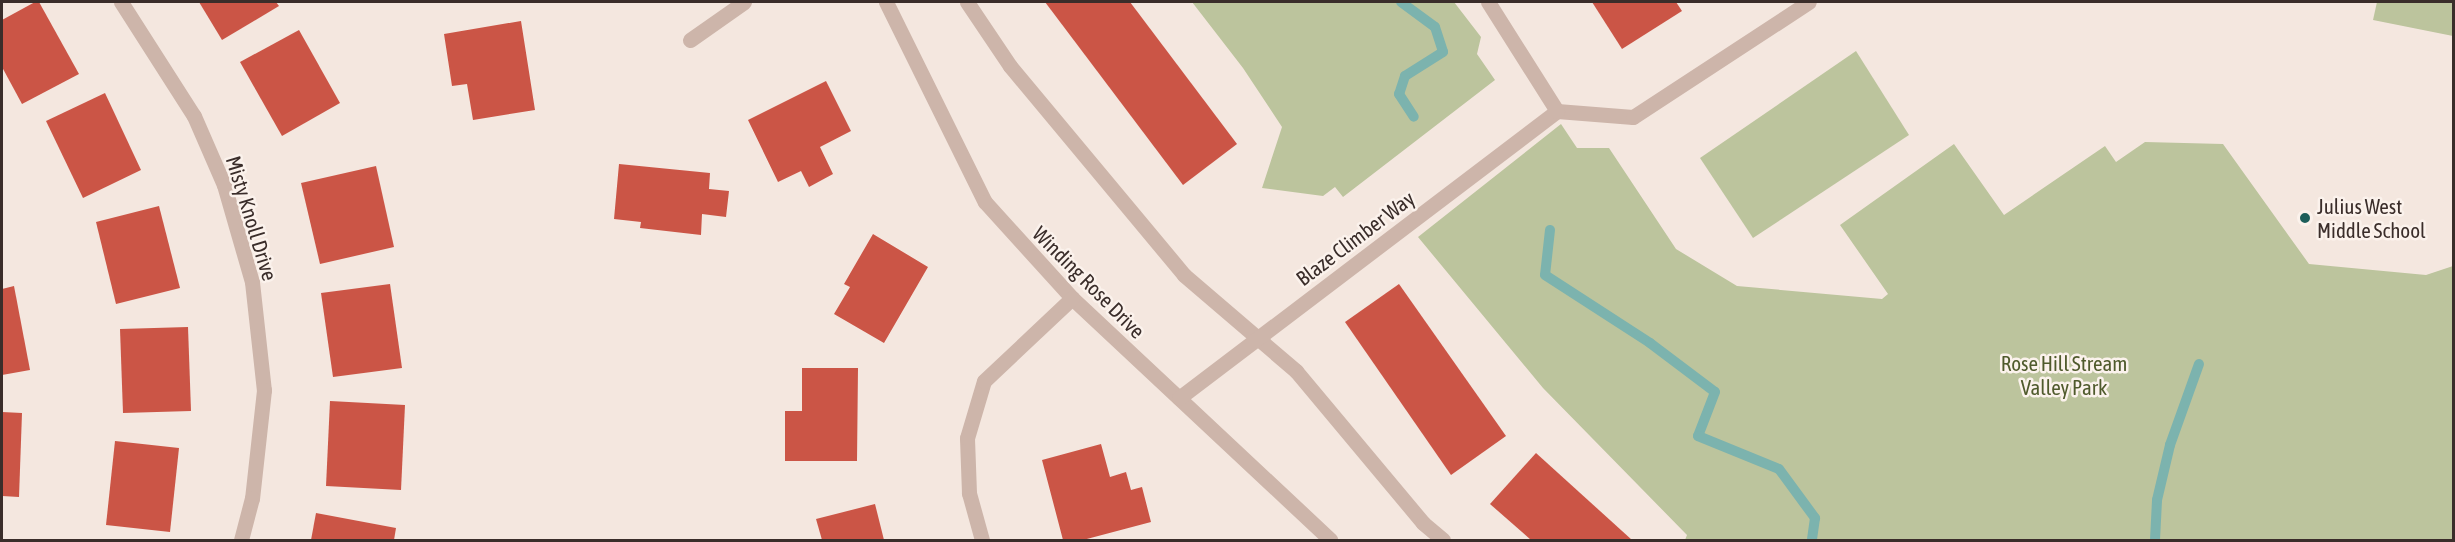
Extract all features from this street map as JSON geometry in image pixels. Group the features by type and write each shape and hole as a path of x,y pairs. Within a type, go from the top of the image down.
{"street":[{"name":"Misty Knoll Drive","path":"121,2 194,116 224,185 252,282 264,390 252,498 241,540"},
{"path":"690,40 744,2"},
{"name":"Winding Rose Drive","path":"886,2 985,202 1072,298 1331,540"},
{"path":"967,2 1010,66 1184,274 1257,339 1296,370 1423,523 1443,540"},
{"path":"1488,2 1557,111 1633,117 1809,2"},
{"name":"Blaze Climber Way","path":"1179,398 1557,111"},
{"path":"982,540 969,493 967,438 984,381 1072,298"}],"green space":[{"path":"1192,2 1454,2 1481,37 1477,54 1495,80 1343,197 1335,187 1323,196 1262,188 1282,127 1243,68"},
{"path":"2377,2 2453,2 2453,36 2373,20"},
{"path":"1856,51 1909,135 1753,238 1700,158"},
{"name":"Rose Hill Stream Valley Park","path":"1561,124 1577,148 1609,148 1676,249 1737,286 1882,299 1888,294 1840,225 1954,144 2004,215 2105,146 2116,162 2145,142 2223,144 2309,264 2426,275 2453,266 2453,540 1685,540 1687,535 1543,388 1418,237"}],"building":[{"path":"39,2 79,74 22,104 2,67 2,20"},
{"path":"199,2 276,2 279,6 222,40"},
{"path":"1045,2 1130,2 1237,144 1183,185"},
{"path":"1592,2 1676,2 1682,11 1622,49"},
{"path":"521,21 535,110 473,120 467,84 452,86 444,34"},
{"path":"299,30 340,103 282,136 240,62"},
{"path":"826,81 851,131 820,147 833,174 809,187 801,171 778,182 748,120"},
{"path":"105,93 141,170 83,198 46,121"},
{"path":"619,164 710,173 709,189 729,191 726,217 702,214 701,235 640,228 641,222 614,219"},
{"path":"376,166 394,247 320,264 301,183"},
{"path":"159,206 180,288 116,304 96,222"},
{"path":"873,234 928,267 884,343 834,314 850,287 844,284"},
{"path":"390,284 402,368 333,377 321,293"},
{"path":"1399,284 1506,436 1451,475 1345,322"},
{"path":"14,286 30,370 2,375 2,289"},
{"path":"188,327 191,411 123,413 120,329"},
{"path":"802,368 858,368 857,461 785,461 785,411 802,411"},
{"path":"330,401 405,405 401,490 326,486"},
{"path":"2,412 22,413 19,497 2,496"},
{"path":"115,441 179,448 170,532 106,525"},
{"path":"1101,444 1110,477 1126,472 1131,490 1142,487 1151,522 1083,540 1063,540 1042,460"},
{"path":"1536,453 1632,540 1531,540 1490,504"},
{"path":"875,504 884,540 822,540 816,519"},
{"path":"316,513 396,528 394,540 311,540"}],"waterway":[{"path":"1401,2 1435,27 1443,52 1405,76 1399,94 1414,117"},
{"path":"1550,230 1545,275 1650,343 1715,392 1698,436 1779,469 1815,518 1812,540"},
{"path":"2155,540 2157,500 2170,445 2199,364"}],"place":[{"name":"Julius West Middle School","path":"2305,218"}]}
